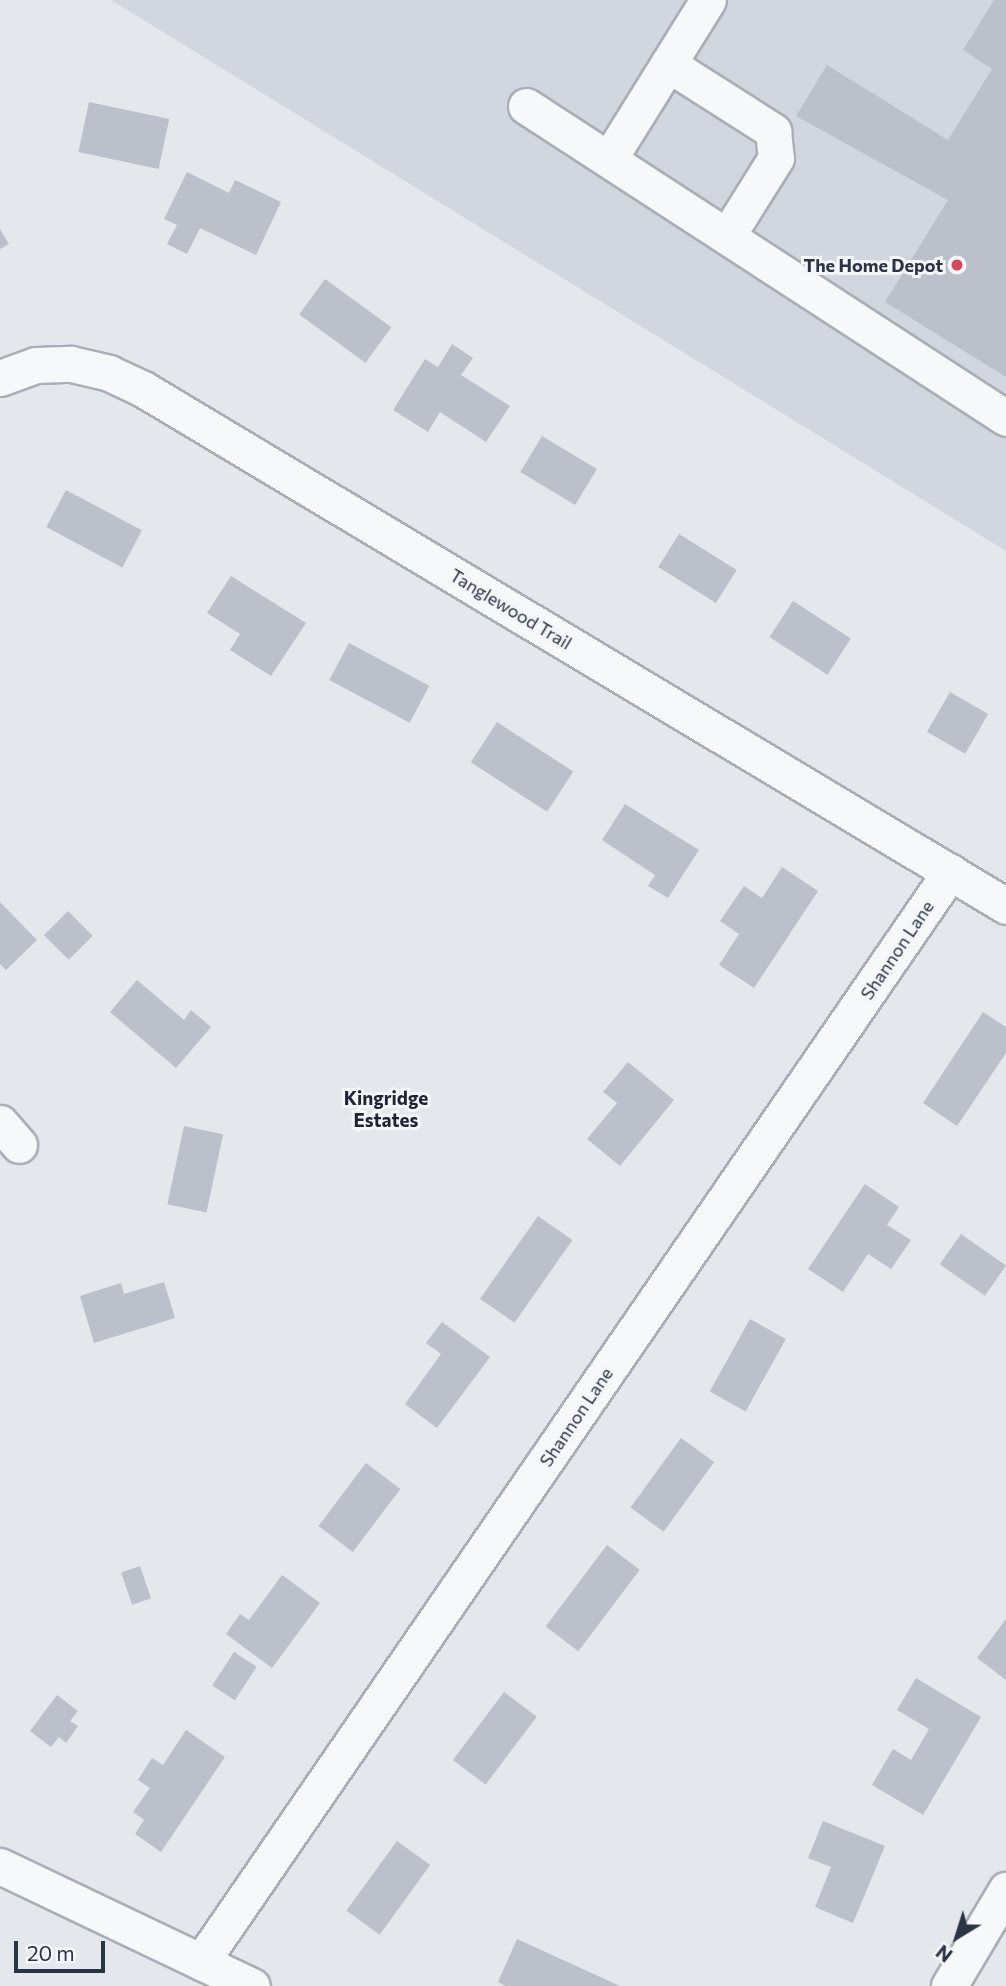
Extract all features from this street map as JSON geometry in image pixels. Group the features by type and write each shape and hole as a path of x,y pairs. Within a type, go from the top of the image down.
{"street":[{"path":"609,159 708,0"},
{"path":"668,64 773,131 776,158 727,236"},
{"path":"526,106 1006,418"},
{"name":"Tanglewood Trail","path":"0,377 36,365 71,364 109,373 143,389 1006,906"},
{"name":"Shannon Lane","path":"201,1962 950,873"},
{"path":"0,1866 252,1986"},
{"path":"949,1986 1006,1891"}],"shaded area":[{"path":"111,0 1006,0 1006,551"}],"building":[{"path":"994,0 1006,0 1006,377 885,302 948,200 796,116 827,65 948,140 992,69 963,50"},
{"path":"89,102 169,119 159,169 78,152"},
{"path":"187,172 229,193 235,180 281,202 256,255 200,228 187,254 167,244 177,225 164,219"},
{"path":"0,229 9,244 0,249"},
{"path":"325,279 391,327 365,363 299,315"},
{"path":"452,344 473,358 461,375 510,406 486,442 440,412 428,432 393,410 425,359 438,367"},
{"path":"542,436 597,469 575,505 520,472"},
{"path":"66,490 142,530 122,567 46,527"},
{"path":"679,534 737,570 716,603 658,567"},
{"path":"231,576 306,623 271,676 230,650 240,634 207,613"},
{"path":"793,601 851,639 827,675 770,637"},
{"path":"349,643 429,686 410,723 329,680"},
{"path":"950,692 988,714 965,754 927,732"},
{"path":"497,722 573,772 547,812 471,762"},
{"path":"625,804 699,850 668,898 648,886 655,875 602,840"},
{"path":"782,867 818,891 754,988 719,965 739,934 720,921 744,886 762,898"},
{"path":"0,902 37,940 6,970 0,964"},
{"path":"68,911 93,936 69,960 44,935"},
{"path":"137,980 184,1020 191,1010 211,1027 176,1068 110,1012"},
{"path":"983,1012 1006,1027 1006,1053 957,1126 923,1103"},
{"path":"628,1062 674,1100 620,1166 587,1139 617,1103 603,1092"},
{"path":"184,1126 223,1134 206,1213 167,1204"},
{"path":"865,1184 899,1207 887,1225 911,1240 891,1269 868,1254 843,1292 808,1269"},
{"path":"538,1216 572,1240 514,1323 480,1299"},
{"path":"961,1234 1006,1266 985,1296 940,1264"},
{"path":"164,1282 175,1318 94,1343 80,1296 121,1283 124,1294"},
{"path":"750,1319 786,1339 746,1411 710,1392"},
{"path":"442,1322 490,1357 437,1428 405,1404 441,1354 426,1343"},
{"path":"681,1438 714,1462 664,1532 630,1508"},
{"path":"366,1463 400,1489 353,1552 318,1526"},
{"path":"607,1545 640,1570 578,1651 546,1626"},
{"path":"140,1566 151,1598 132,1605 121,1573"},
{"path":"282,1575 320,1603 272,1668 226,1634 240,1614 249,1620"},
{"path":"1006,1619 1006,1680 977,1658"},
{"path":"234,1652 257,1667 235,1700 212,1686"},
{"path":"916,1678 981,1717 923,1815 872,1785 893,1749 911,1760 929,1729 897,1710"},
{"path":"504,1692 537,1717 486,1785 453,1760"},
{"path":"57,1695 78,1711 70,1721 78,1726 66,1743 59,1737 51,1747 30,1731"},
{"path":"186,1730 225,1757 161,1852 135,1834 144,1820 133,1812 150,1788 138,1780 152,1758 163,1765"},
{"path":"823,1821 885,1846 853,1923 815,1907 831,1867 808,1858"},
{"path":"397,1841 430,1865 380,1935 346,1911"},
{"path":"517,1939 620,1986 505,1986 498,1982"}],"place":[{"name":"The Home Depot","path":"957,265"}],"district":[{"name":"Kingridge Estates","path":"386,1109"}]}
